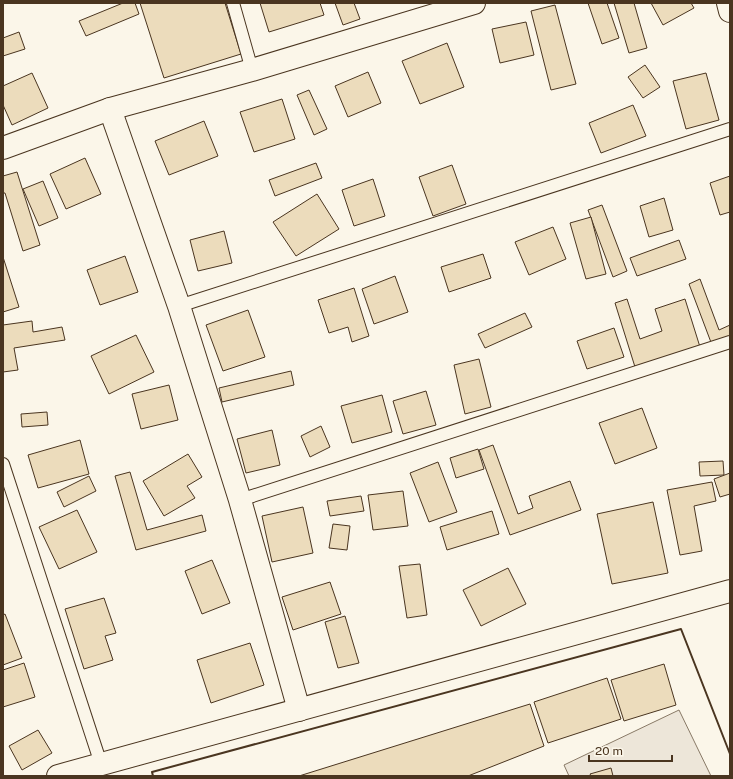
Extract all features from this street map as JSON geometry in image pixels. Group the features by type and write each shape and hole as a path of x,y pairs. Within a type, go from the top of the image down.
{"street":[{"path":"3,148 110,109 252,70 474,3"},
{"path":"728,3 730,11"},
{"path":"110,109 179,306 240,500 299,710"},
{"path":"58,776 103,770 299,710 730,591"}],"lane":[{"path":"233,3 252,70"},
{"path":"179,306 730,129"},
{"path":"240,500 730,342"},
{"path":"3,464 103,770"}],"shaded area":[{"path":"679,710 711,776 569,776 564,765"}],"building":[{"path":"123,3 135,3 139,14 86,36 79,21"},
{"path":"140,3 225,3 241,54 164,78"},
{"path":"260,3 320,3 324,15 269,32"},
{"path":"335,3 354,3 360,19 343,25"},
{"path":"588,3 607,3 619,38 602,44"},
{"path":"614,3 634,3 647,48 629,53"},
{"path":"651,3 691,3 694,8 663,25"},
{"path":"555,5 576,84 551,90 531,11"},
{"path":"526,22 534,55 500,63 492,29"},
{"path":"19,32 25,49 3,56 3,38"},
{"path":"447,43 464,87 420,104 402,61"},
{"path":"645,65 660,87 643,98 628,77"},
{"path":"368,72 381,103 348,117 335,86"},
{"path":"32,73 48,108 12,125 3,105 3,86"},
{"path":"706,73 719,120 686,129 673,81"},
{"path":"309,90 327,129 314,135 297,95"},
{"path":"282,99 295,139 254,152 240,112"},
{"path":"633,105 646,136 601,153 589,123"},
{"path":"204,121 218,156 169,175 155,141"},
{"path":"85,158 101,194 66,209 50,174"},
{"path":"316,163 322,178 275,196 269,180"},
{"path":"452,165 466,204 433,216 419,177"},
{"path":"17,172 40,245 23,251 5,193 3,193 3,176"},
{"path":"730,176 730,212 720,215 710,183"},
{"path":"373,179 385,216 354,226 342,190"},
{"path":"43,181 58,218 39,226 23,189"},
{"path":"317,194 339,229 296,256 273,222"},
{"path":"664,198 673,230 649,237 640,206"},
{"path":"602,205 627,271 613,277 588,210"},
{"path":"591,217 606,274 586,279 570,223"},
{"path":"553,227 566,259 529,275 515,242"},
{"path":"224,231 232,263 198,271 190,240"},
{"path":"679,240 686,259 637,276 630,258"},
{"path":"483,254 491,278 449,292 441,267"},
{"path":"125,256 138,292 100,305 87,270"},
{"path":"3,257 19,307 3,312"},
{"path":"395,276 408,312 374,324 362,289"},
{"path":"700,279 719,330 730,325 730,339 712,345 689,284"},
{"path":"354,288 369,336 352,342 348,327 329,333 318,300"},
{"path":"627,299 640,339 662,331 655,309 685,299 700,347 635,367 615,303"},
{"path":"248,310 265,357 223,371 206,325"},
{"path":"525,313 532,327 485,348 478,334"},
{"path":"32,321 33,332 62,327 65,340 14,348 18,370 3,372 3,325"},
{"path":"614,328 624,357 587,369 577,341"},
{"path":"136,335 154,372 109,394 91,356"},
{"path":"479,359 491,407 465,414 454,365"},
{"path":"291,371 294,385 222,402 219,388"},
{"path":"169,385 178,420 141,429 132,394"},
{"path":"426,391 436,425 403,434 393,401"},
{"path":"382,395 392,432 352,443 341,406"},
{"path":"642,408 657,448 615,464 599,423"},
{"path":"47,412 48,425 22,427 21,414"},
{"path":"321,426 330,447 310,457 301,436"},
{"path":"272,430 280,465 246,473 237,439"},
{"path":"80,440 89,474 38,488 28,455"},
{"path":"493,445 518,514 533,508 529,496 570,481 581,510 510,535 479,450"},
{"path":"478,449 484,469 456,478 450,458"},
{"path":"188,454 202,477 187,486 195,498 164,516 143,481"},
{"path":"723,461 724,475 700,476 699,462"},
{"path":"438,462 457,512 429,522 410,473"},
{"path":"130,472 147,530 202,515 206,531 136,550 115,476"},
{"path":"730,473 730,494 720,497 714,479"},
{"path":"89,476 96,491 64,507 57,492"},
{"path":"712,482 716,501 694,506 702,551 680,555 667,490"},
{"path":"403,491 408,526 373,530 368,495"},
{"path":"361,496 364,511 330,516 327,501"},
{"path":"653,502 668,573 612,584 597,514"},
{"path":"303,507 313,553 272,562 262,516"},
{"path":"77,510 97,552 59,569 39,527"},
{"path":"492,511 499,534 447,550 440,527"},
{"path":"333,524 350,526 347,550 329,548"},
{"path":"212,560 230,603 202,614 185,571"},
{"path":"420,564 427,615 407,618 399,566"},
{"path":"508,568 526,604 481,626 463,590"},
{"path":"330,582 341,614 293,630 282,597"},
{"path":"104,598 116,633 105,636 113,660 84,669 65,609"},
{"path":"5,614 22,658 3,665 3,615"},
{"path":"345,616 359,663 338,668 325,622"},
{"path":"250,643 264,685 211,703 197,660"},
{"path":"24,663 35,697 3,707 3,670"},
{"path":"664,664 676,705 624,721 611,680"},
{"path":"607,678 621,719 548,743 534,702"},
{"path":"530,704 544,746 468,776 299,776"},
{"path":"38,730 52,753 22,770 9,746"},
{"path":"611,768 613,776 591,776 590,774"}],"wall":[{"path":"153,776 152,772 681,629 730,754"}]}
